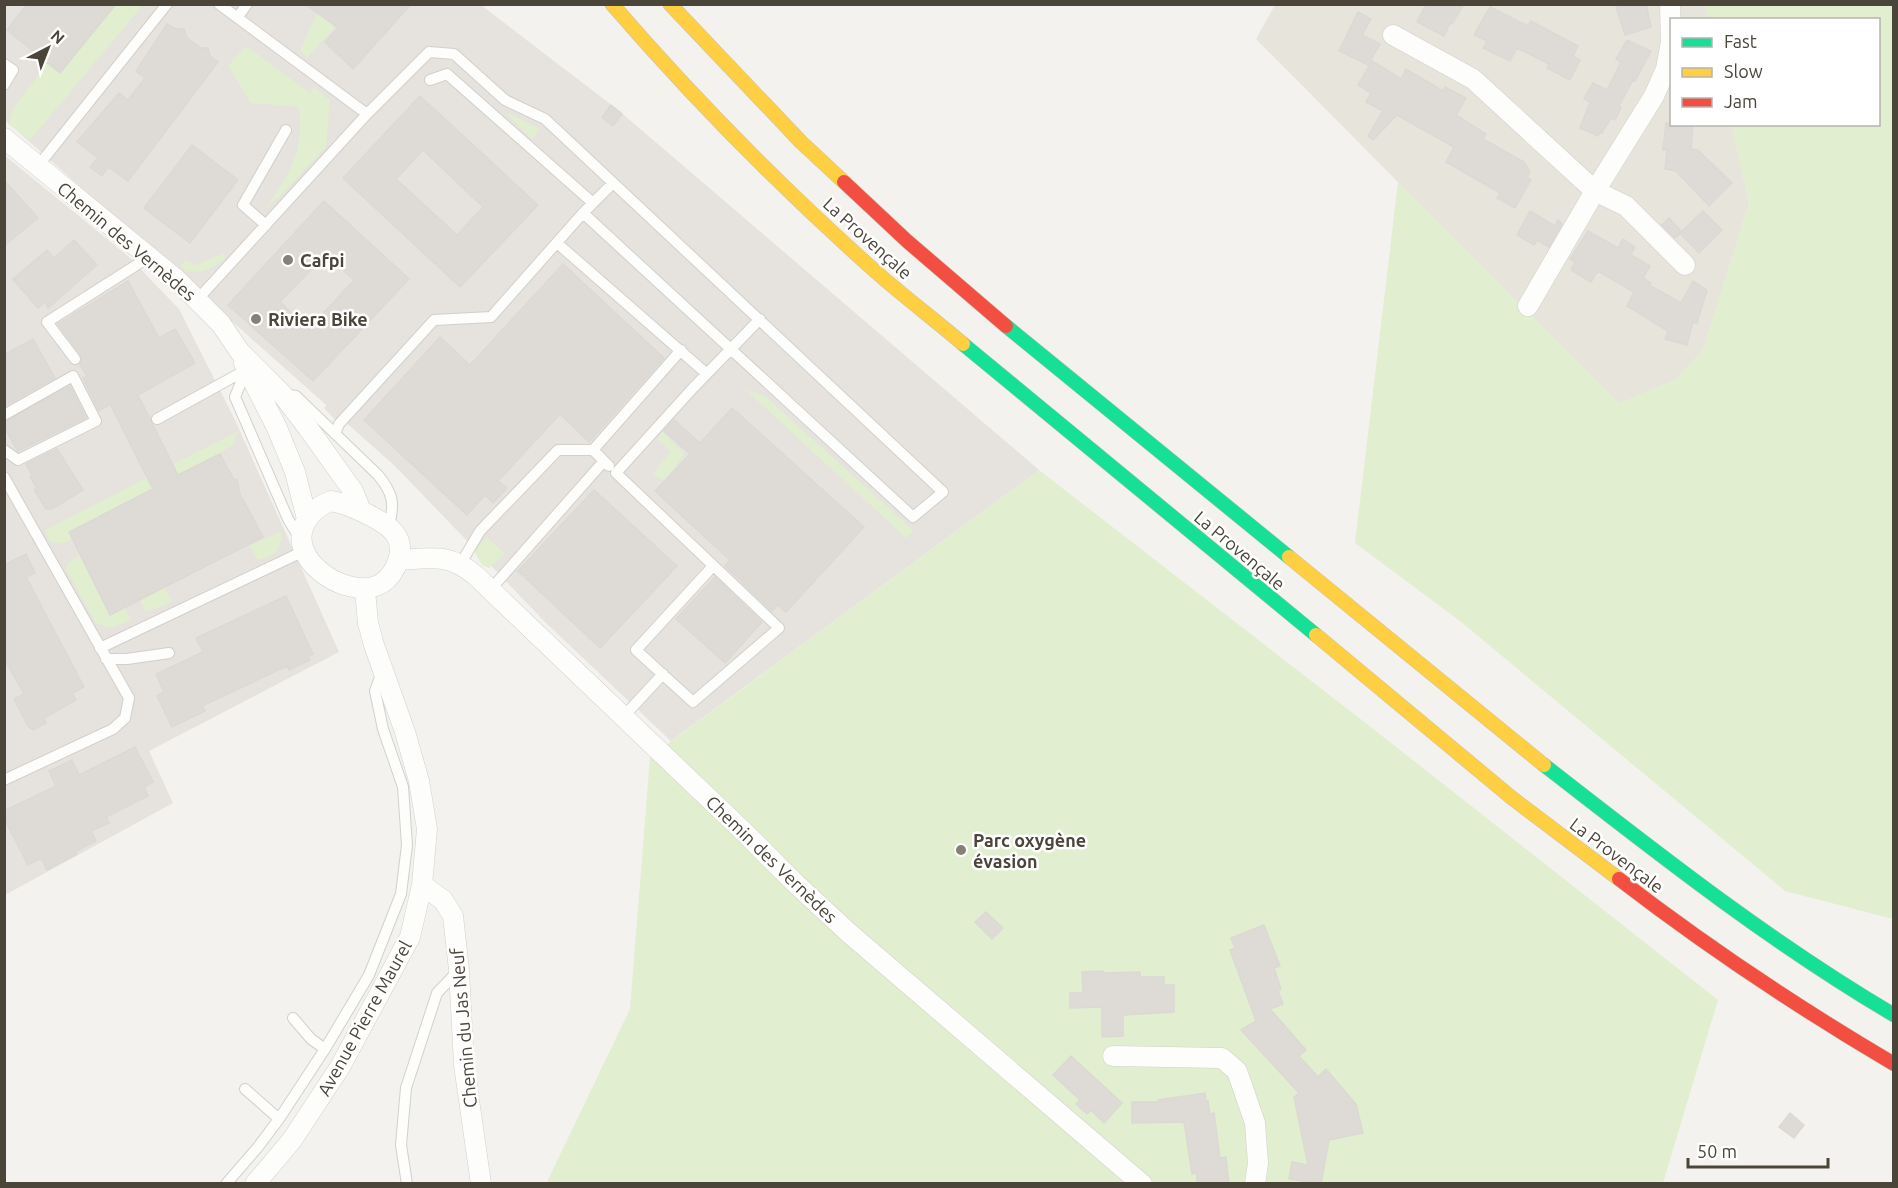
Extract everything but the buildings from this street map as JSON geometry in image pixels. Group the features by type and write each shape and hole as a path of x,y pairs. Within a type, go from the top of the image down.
{"highway":[{"name":"La Provençale","path":"612,4 645,42 761,163 875,271 912,302 1512,798 1664,914 1829,1026 1893,1064"},
{"name":"La Provençale","path":"670,4 801,142 907,241 1029,345 1538,760 1683,873 1852,991 1893,1015"}],"street":[{"path":"1393,35 1473,79 1595,191 1626,206 1685,265"},
{"path":"1528,306 1654,96 1666,69 1670,47"},
{"name":"Chemin des Vernèdes","path":"6,143 38,166 149,257 221,324 243,361 277,428 295,472 307,519"},
{"name":"Chemin des Vernèdes","path":"243,361 282,394 354,491 361,511"},
{"path":"331,501 345,503 361,511 389,525 401,546 399,560 393,573 380,585 365,590 327,575 309,561 302,545 307,519 315,509 331,501"},
{"path":"399,560 447,558 461,563"},
{"name":"Chemin des Vernèdes","path":"461,563 491,589 849,933 1142,1184"},
{"name":"Avenue Pierre Maurel","path":"255,1184 292,1140 340,1067 410,937 423,885 427,829 419,780 368,623 365,590"},
{"name":"Chemin du Jas Neuf","path":"423,885 442,900 453,916 459,970 464,1065 480,1184"},
{"path":"1113,1056 1222,1058 1237,1071 1255,1123 1258,1163 1255,1184"}],"lane":[{"path":"38,166 167,4"},
{"path":"219,4 367,114"},
{"path":"238,17 247,4"},
{"path":"197,300 367,114 429,52 454,54 505,100 545,119 943,492 913,517 583,213"},
{"path":"4,64 13,70 4,84"},
{"path":"430,80 447,74 593,203"},
{"path":"266,225 243,205 286,130"},
{"path":"335,434 339,424 434,320 491,317 583,213 612,184"},
{"path":"557,243 707,374"},
{"path":"75,359 47,322 149,257"},
{"path":"616,473 760,319"},
{"path":"593,450 681,350"},
{"path":"157,420 243,361"},
{"path":"100,648 302,545 288,519 235,397 243,361"},
{"path":"4,416 73,376 96,421 18,460 4,450"},
{"path":"282,394 296,396 388,487 393,510 389,525"},
{"path":"461,563 480,531 558,450 593,450 779,628 693,702 636,650 713,566"},
{"path":"491,589 604,461"},
{"path":"4,477 129,698 124,718 113,729 4,780"},
{"path":"106,658 127,659 169,653"},
{"path":"226,1184 279,1119 325,1049 369,975 402,894 407,845 403,787 383,729 375,691 383,669"},
{"path":"624,716 663,674"},
{"path":"407,1184 400,1144 406,1088 437,993 459,970"},
{"path":"293,1018 311,1039 325,1049"},
{"path":"245,1089 279,1119"}],"shaded area":[{"path":"5,5 481,5 618,110 1039,470 671,741 546,623 395,466 5,120"},
{"path":"10,5 27,5 9,27 5,23 5,11"},
{"path":"143,5 167,5 57,142 40,129"},
{"path":"178,5 186,5 236,41 226,56 172,15"},
{"path":"1275,5 1705,5 1708,18 1670,18 1670,126 1732,126 1749,204 1703,350 1677,379 1618,404 1256,39"},
{"path":"255,38 317,82 310,93 248,47"},
{"path":"517,61 971,483 957,497 506,73"},
{"path":"449,75 562,183 549,197 435,89"},
{"path":"540,129 588,171 579,183 532,139"},
{"path":"67,148 99,174 89,187 56,159"},
{"path":"4,155 129,257 179,309 235,420 339,652 149,751 173,803 5,895"},
{"path":"120,176 132,185 118,204 105,196"},
{"path":"618,189 748,308 700,367 564,249"},
{"path":"550,225 563,236 494,314 478,302"},
{"path":"430,294 448,309 434,320 339,424 324,408"},
{"path":"452,326 493,362 481,375 440,337"},
{"path":"769,327 936,486 913,517 741,359"},
{"path":"675,357 704,377 716,392 690,427 672,416 657,439 671,452 649,478 600,442"},
{"path":"558,450 589,478 514,561 480,531"},
{"path":"699,569 703,578 712,580 676,619 725,663 761,624 786,644 693,725 684,721 674,732 604,666"}],"green space":[{"path":"116,5 143,5 30,140 8,124 13,109 47,63 60,73"},
{"path":"325,5 356,5 307,57 300,50 316,16"},
{"path":"1705,5 1893,5 1893,919 1785,891 1460,621 1355,543 1398,182 1619,403 1677,379 1703,350 1749,204 1732,126 1880,126 1880,18 1708,18"},
{"path":"248,47 310,93 314,87 330,100 326,147 278,198 265,208 294,161 300,135 300,121 298,107 251,103 228,66 244,48"},
{"path":"504,111 540,129 532,139"},
{"path":"223,253 226,258 212,268 203,271 185,271 180,265 186,260 196,265"},
{"path":"745,389 765,396 914,531 906,538"},
{"path":"238,431 232,446 70,532 73,539 63,543 53,543 48,539 45,530"},
{"path":"662,431 684,454 665,481 652,474 670,451 657,439"},
{"path":"1039,470 1718,1000 1663,1183 546,1184 630,1009 650,757"},
{"path":"281,531 281,543 277,551 258,560 250,546"},
{"path":"487,537 505,554 489,568 482,565 474,551"},
{"path":"81,555 124,607 131,620 110,628 96,623 66,570 69,562"},
{"path":"164,587 172,602 150,611 144,610 140,599"}],"traffic: fast":[{"path":"1006,326 1289,557"},
{"path":"963,344 1316,635"},
{"path":"1544,765 1672,864 1759,927 1803,958 1894,1015"}],"traffic: slow":[{"path":"612,4 674,74 772,175 875,271 963,344"},
{"path":"670,4 801,142 844,182"},
{"path":"1289,557 1544,765"},
{"path":"1316,635 1512,798 1619,879"}],"traffic: jam":[{"path":"844,182 907,241 1006,326"},
{"path":"1619,879 1754,976 1894,1064"}],"place":[{"name":"Cafpi","path":"288,260"},
{"name":"Riviera Bike","path":"256,319"},
{"name":"Parc oxygène évasion","path":"961,850"}]}
